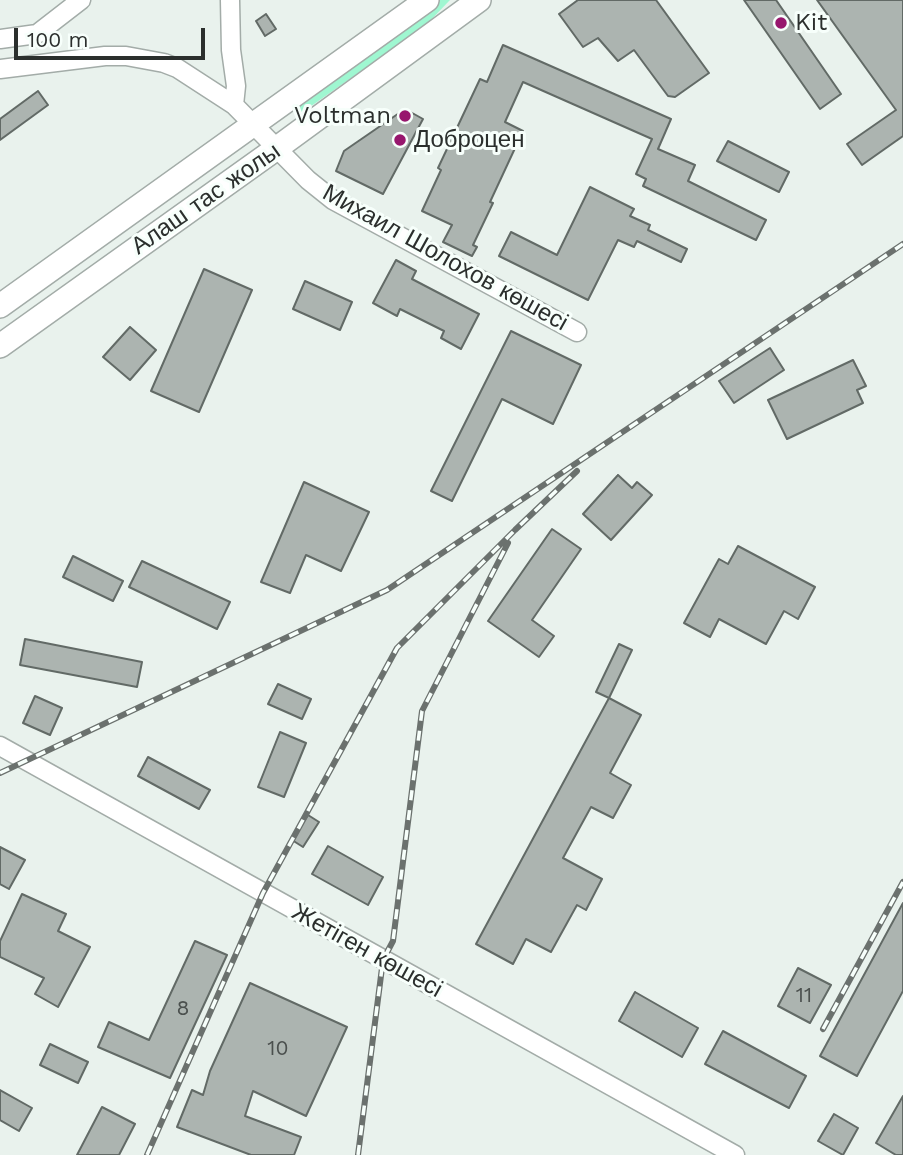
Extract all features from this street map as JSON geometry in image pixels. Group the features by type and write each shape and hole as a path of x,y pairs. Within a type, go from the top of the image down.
{"main road":[{"name":"Алаш тас жолы","path":"0,346 479,0"},
{"name":"Алаш тас жолы","path":"0,306 417,3"}],"street":[{"path":"0,39 37,34 81,0"},
{"path":"230,0 231,50 236,86 234,105"},
{"name":"Михаил Шолохов көшесі","path":"0,69 76,58 126,56 177,68 234,105 308,180 333,200 577,332"},
{"name":"Жетіген көшесі","path":"0,746 735,1155"}],"green space":[{"path":"440,0 450,0 425,26 297,116 294,107"}],"building":[{"path":"578,0 656,0 709,73 675,97 668,96 634,50 618,61 598,38 583,47 559,14"},
{"path":"744,0 776,0 841,94 820,109"},
{"path":"817,0 903,0 903,136 862,165 847,144 896,110"},
{"path":"266,14 276,29 265,36 256,21"},
{"path":"503,45 671,119 658,149 695,165 688,181 766,220 756,240 643,186 646,179 636,174 652,139 523,82 505,122 523,131 490,202 493,203 473,245 477,247 472,256 443,242 452,225 422,211 441,170 438,168 480,79 487,82"},
{"path":"38,91 48,105 0,140 0,119"},
{"path":"405,109 423,119 383,194 336,171 344,151"},
{"path":"728,141 789,172 779,192 717,161"},
{"path":"590,187 634,209 630,216 650,225 648,230 687,249 681,262 637,241 634,247 618,240 588,300 499,256 511,232 557,255"},
{"path":"396,260 416,271 412,279 479,314 461,349 441,338 444,331 400,309 397,316 373,303"},
{"path":"204,269 252,290 199,412 151,391"},
{"path":"305,281 352,302 340,330 293,309"},
{"path":"130,327 156,350 130,380 103,357"},
{"path":"511,331 581,365 553,424 502,399 452,501 431,491"},
{"path":"770,348 784,370 734,403 719,381"},
{"path":"853,360 866,386 857,390 863,403 787,439 768,400"},
{"path":"618,475 632,488 637,482 652,495 611,540 583,514"},
{"path":"304,482 369,512 341,571 306,555 290,593 261,582"},
{"path":"552,529 581,549 532,620 554,636 539,657 488,621"},
{"path":"738,546 815,587 798,619 784,611 766,644 719,619 710,637 684,623 719,559 728,564"},
{"path":"73,556 123,581 113,601 63,577"},
{"path":"142,561 230,602 217,629 129,587"},
{"path":"25,639 142,662 137,687 20,665"},
{"path":"619,644 632,650 609,698 596,692"},
{"path":"278,684 311,699 302,719 268,704"},
{"path":"35,696 62,708 50,735 23,723"},
{"path":"609,698 641,715 610,773 631,785 613,818 591,807 563,858 602,879 586,910 577,905 551,952 526,939 513,964 476,944"},
{"path":"280,732 306,743 284,797 258,787"},
{"path":"148,757 210,790 199,809 138,776"},
{"path":"308,815 319,822 303,847 292,840"},
{"path":"328,846 383,877 368,905 312,874"},
{"path":"0,847 25,860 9,889 0,884"},
{"path":"22,894 66,914 58,931 90,947 58,1007 35,994 44,978 0,957 0,941"},
{"path":"903,903 903,991 857,1076 820,1056"},
{"path":"195,941 227,955 170,1078 98,1047 109,1022 149,1040"},
{"path":"798,968 831,985 810,1023 778,1006"},
{"path":"250,983 347,1027 306,1116 253,1091 245,1116 301,1137 294,1155 251,1155 177,1127 192,1090 203,1095 210,1071"},
{"path":"635,992 698,1028 682,1057 619,1021"},
{"path":"723,1031 806,1076 789,1108 705,1064"},
{"path":"50,1044 88,1062 78,1083 40,1065"},
{"path":"0,1090 32,1108 19,1131 0,1120"},
{"path":"903,1096 903,1155 896,1155 876,1143"},
{"path":"102,1107 135,1124 119,1155 77,1155"},
{"path":"834,1114 858,1128 843,1155 818,1141"}],"railway":[{"path":"0,773 387,590 903,244"},
{"path":"147,1155 263,893 397,648 577,471"},
{"path":"358,1155 383,960 393,941 422,711 508,543"},
{"path":"823,1029 903,882"}],"place":[{"name":"Kit","path":"781,23"},
{"name":"Voltman","path":"405,116"},
{"name":"Доброцен","path":"400,140"}]}
